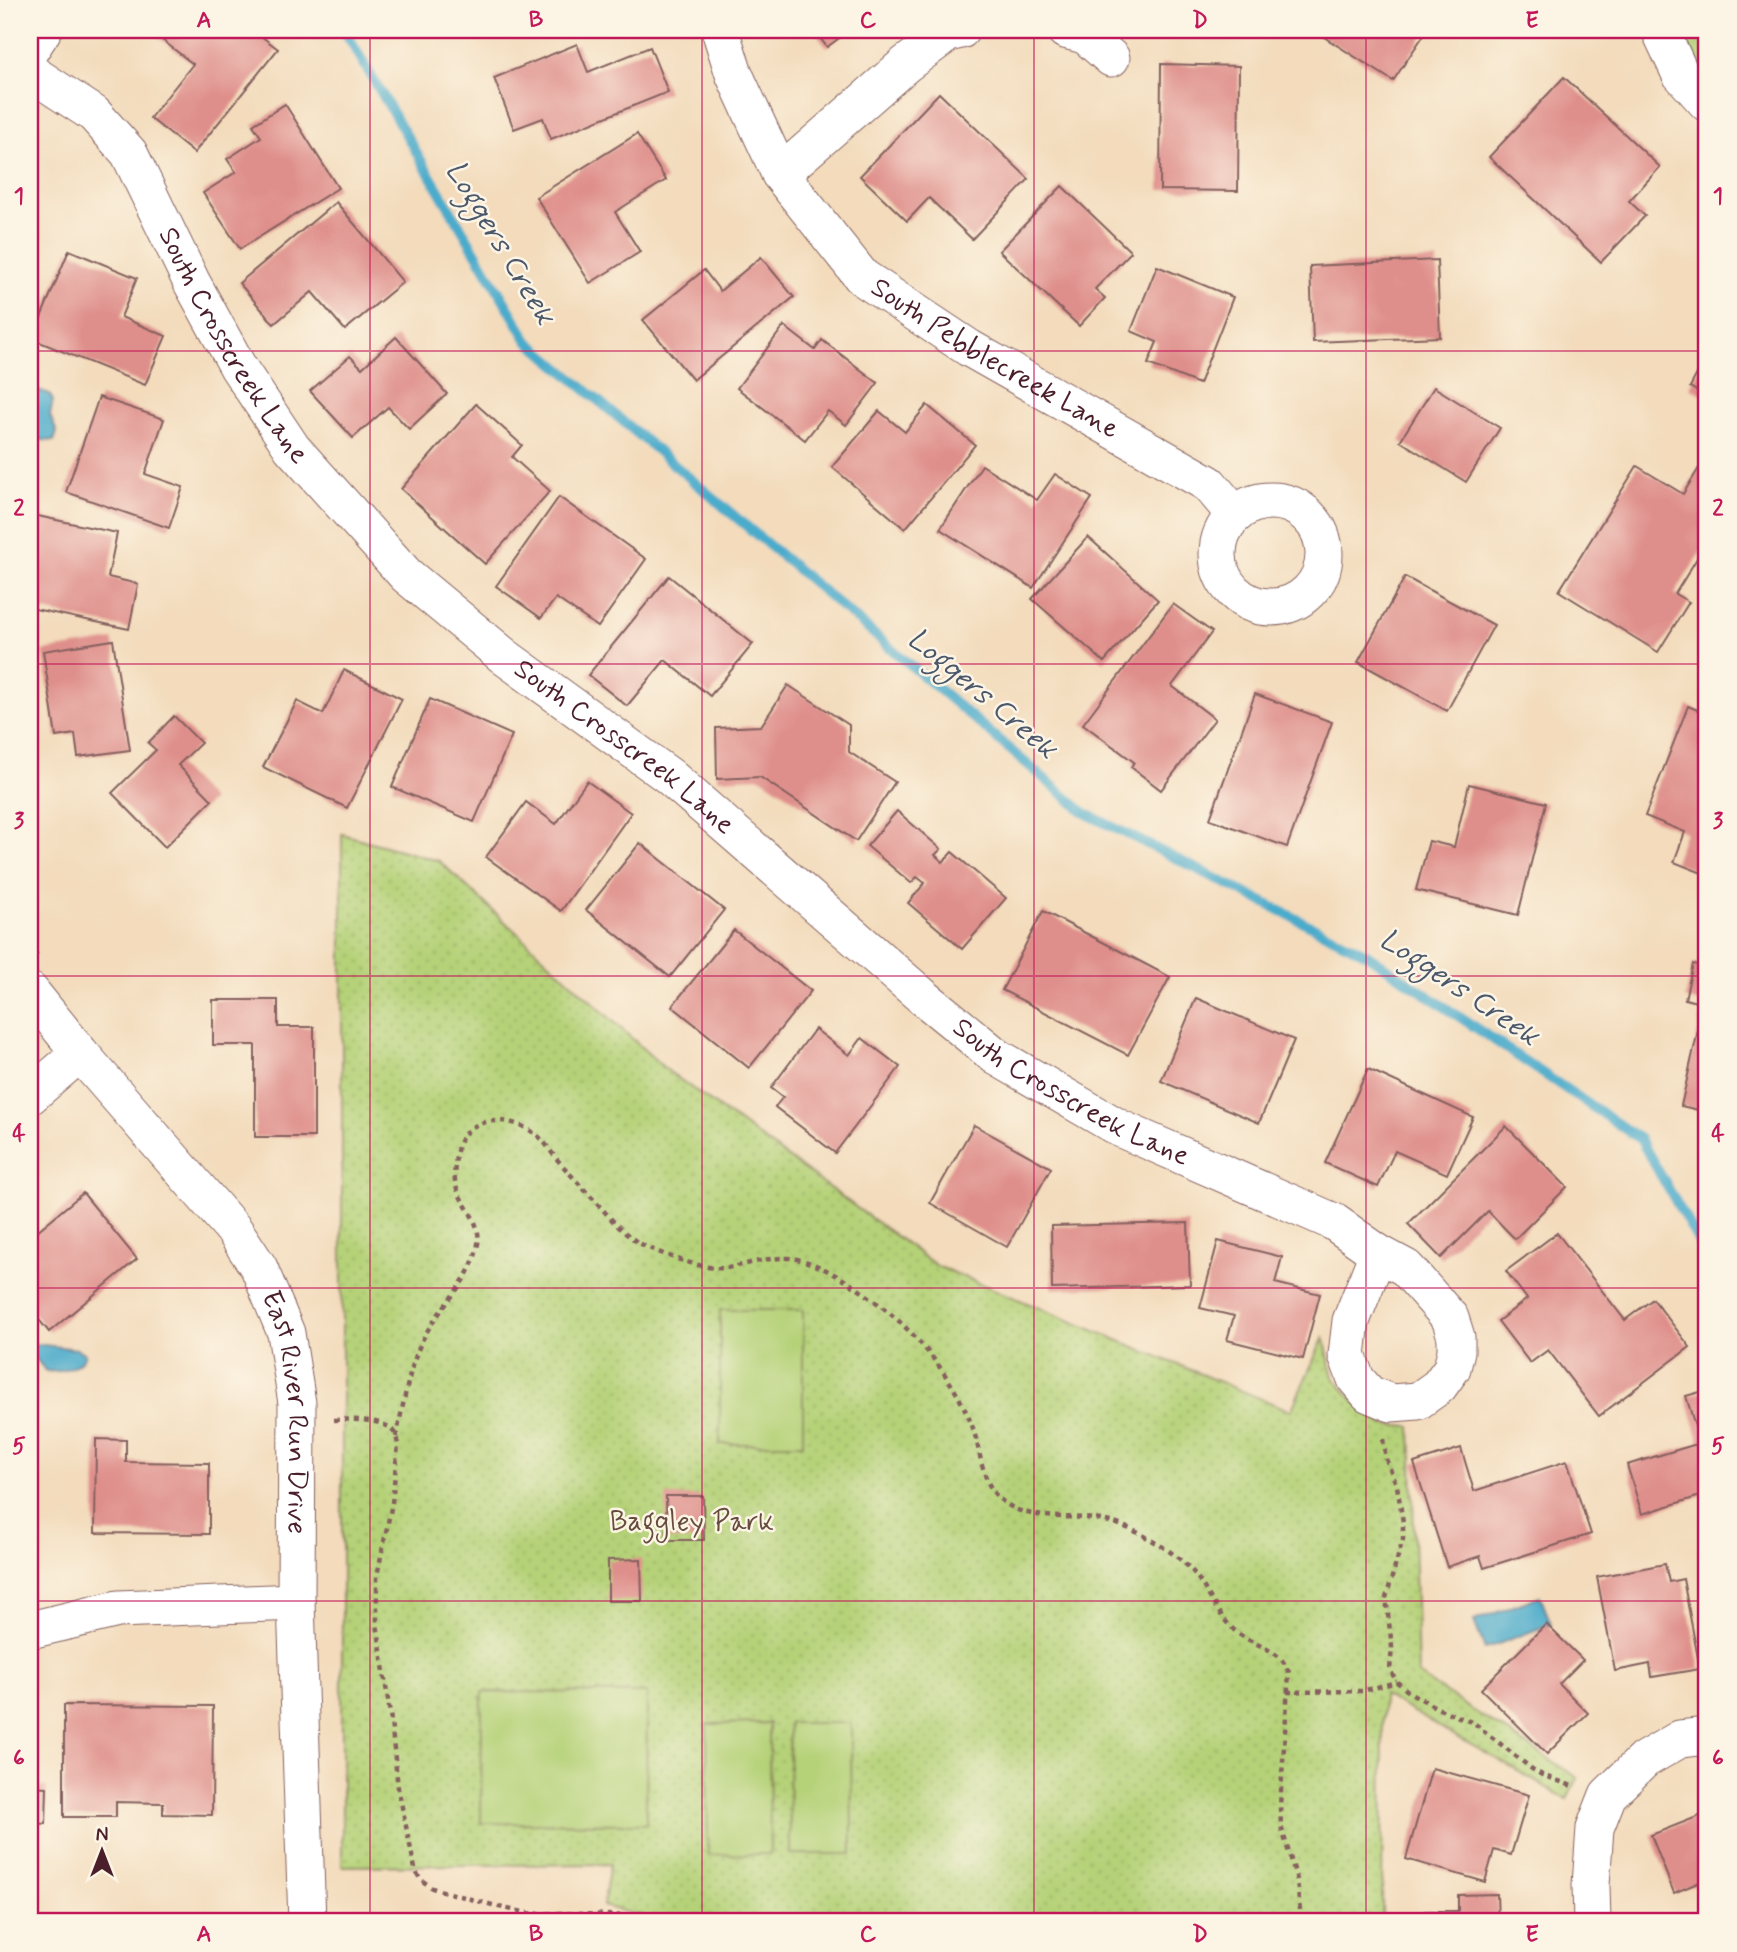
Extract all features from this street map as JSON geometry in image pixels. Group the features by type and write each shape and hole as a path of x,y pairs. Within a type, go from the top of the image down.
{"street":[{"path":"30,50 43,30"},
{"name":"South Pebblecreek Lane","path":"720,30 734,74 780,174 862,276 969,348 1209,484 1235,515"},
{"path":"780,174 906,64 948,33 961,30"},
{"path":"1065,30 1084,34 1111,58"},
{"path":"1660,30 1680,73 1707,103"},
{"name":"South Crosscreek Lane","path":"30,72 94,114 129,153 191,281 238,367 292,448 406,575 505,656 669,776 922,996 998,1056 1119,1128 1334,1222 1378,1253 1406,1268 1450,1318 1456,1337 1456,1351 1452,1368 1438,1386 1418,1401 1385,1401"},
{"name":"East River Run Drive","path":"30,990 80,1053 234,1230 259,1268 286,1333 297,1403 296,1602 307,1922"},
{"path":"30,1096 80,1053"},
{"path":"1378,1253 1351,1321 1347,1355 1356,1379 1369,1394 1385,1401"},
{"path":"30,1630 118,1609 296,1602"},
{"path":"1592,1922 1591,1885 1595,1828 1608,1795 1644,1760 1680,1739 1707,1736"}],"path":[{"path":"396,1437 410,1377 424,1336 476,1256 480,1238 475,1221 456,1188 455,1165 459,1140 468,1129 480,1124 511,1121 541,1139 611,1219 639,1243 705,1268 722,1269 771,1258 807,1261 845,1281 884,1308 926,1348 951,1384 971,1423 988,1486 1000,1500 1023,1513 1088,1517 1115,1523 1161,1545 1181,1559 1193,1572 1230,1627 1281,1659 1289,1672 1281,1826 1297,1880 1301,1922"},
{"path":"1385,1401 1378,1424 1383,1435 1386,1459 1397,1486 1403,1522 1403,1539 1386,1598 1392,1647 1390,1670 1396,1682 1437,1708 1474,1724 1509,1753 1542,1774 1576,1788 1608,1795"},
{"path":"336,1419 390,1427 398,1445 393,1503 377,1576 377,1623 398,1788 415,1869 420,1879 432,1888 533,1914 601,1914 657,1922"},
{"path":"1287,1692 1362,1691 1396,1682"}],"green space":[{"path":"1679,30 1707,30 1707,78"},
{"name":"Baggley Park","path":"342,834 439,861 664,1068 937,1266 1291,1411 1324,1337 1333,1377 1357,1404 1384,1425 1411,1427 1418,1675 1578,1778 1567,1799 1383,1695 1382,1922 664,1922 603,1906 610,1864 342,1866"},
{"path":"720,1310 803,1310 803,1444 720,1444"},
{"path":"482,1692 647,1693 646,1824 481,1823"},
{"path":"769,1723 770,1854 708,1855 707,1724"},
{"path":"789,1723 851,1723 852,1854 790,1854"}],"water":[{"path":"37,391 48,393 53,400 50,416 57,432 54,441 42,440 30,431 30,396"},
{"path":"35,1344 77,1349 85,1354 83,1359 69,1368 46,1371 31,1353"},
{"path":"1540,1596 1551,1624 1485,1649 1474,1621"}],"building":[{"path":"156,30 253,30 278,49 194,153 150,118 193,64 153,33"},
{"path":"814,30 850,30 827,47"},
{"path":"1313,30 1427,30 1393,81"},
{"path":"577,44 588,72 650,47 668,92 551,139 543,118 514,129 494,78"},
{"path":"1161,64 1239,66 1238,191 1160,190"},
{"path":"1564,77 1660,167 1629,201 1645,216 1601,262 1489,157"},
{"path":"939,93 1029,179 972,239 929,198 907,221 860,176"},
{"path":"285,104 338,188 240,249 203,193 236,172 227,159 261,137 253,125"},
{"path":"637,134 666,180 615,212 640,252 590,283 536,197"},
{"path":"1062,186 1131,252 1095,289 1105,298 1079,326 999,251"},
{"path":"336,202 403,282 345,330 312,292 274,324 239,283"},
{"path":"69,250 137,278 121,317 166,336 145,385 32,339"},
{"path":"761,257 794,297 693,380 643,320 704,270 720,291"},
{"path":"1437,260 1440,337 1313,342 1310,266"},
{"path":"1157,266 1233,297 1199,384 1148,364 1157,342 1131,331"},
{"path":"784,326 815,350 822,340 878,383 846,425 828,411 805,440 737,388"},
{"path":"396,337 447,394 409,429 388,407 353,438 310,391 350,356 362,368"},
{"path":"1707,355 1707,397 1690,387"},
{"path":"1434,387 1500,428 1466,482 1400,441"},
{"path":"99,397 164,419 145,474 183,487 169,528 66,492"},
{"path":"476,404 522,445 512,457 550,491 485,564 401,489"},
{"path":"927,405 975,445 905,529 832,467 879,411 905,432"},
{"path":"982,465 1037,500 1055,474 1092,498 1033,588 940,529"},
{"path":"1701,465 1707,469 1707,542 1675,594 1689,602 1658,652 1559,591 1637,466 1683,494"},
{"path":"559,497 646,559 598,627 556,598 541,618 496,586"},
{"path":"33,515 117,533 108,577 138,584 129,629 30,608 30,531"},
{"path":"1088,537 1158,600 1104,662 1032,599"},
{"path":"669,576 753,644 710,696 665,660 627,706 588,675"},
{"path":"1405,577 1494,625 1447,711 1358,662"},
{"path":"1173,604 1212,632 1172,686 1215,719 1161,790 1131,767 1134,762 1083,724"},
{"path":"113,640 130,750 78,757 75,734 56,737 43,651"},
{"path":"344,670 402,699 347,808 263,767 297,701 323,714"},
{"path":"788,685 849,725 849,752 895,782 856,841 760,777 717,779 716,728 761,726"},
{"path":"1255,694 1332,722 1287,847 1210,819"},
{"path":"430,699 512,735 474,822 392,787"},
{"path":"1688,706 1707,714 1707,875 1674,862 1685,832 1645,816"},
{"path":"174,716 201,743 178,765 212,800 165,847 112,793 156,750 148,743"},
{"path":"587,781 631,813 561,911 486,857 526,802 556,824"},
{"path":"1469,784 1546,803 1518,915 1416,890 1429,841 1454,847"},
{"path":"897,811 941,849 935,855 943,862 952,852 1006,898 962,949 908,903 925,883 917,877 911,883 867,846"},
{"path":"640,843 724,910 670,977 586,910"},
{"path":"1043,911 1170,977 1128,1055 1002,990"},
{"path":"734,930 811,991 749,1068 672,1006"},
{"path":"1693,964 1707,967 1707,1112 1681,1106 1704,1004 1685,999"},
{"path":"1196,998 1294,1040 1259,1123 1161,1081"},
{"path":"213,1000 278,1000 278,1027 314,1027 314,1137 255,1137 255,1045 213,1045"},
{"path":"815,1029 849,1055 862,1038 900,1067 835,1153 775,1107 783,1097 771,1088"},
{"path":"1368,1069 1473,1117 1447,1174 1395,1151 1378,1187 1325,1163"},
{"path":"974,1125 1051,1168 1007,1247 930,1203"},
{"path":"1506,1126 1567,1187 1515,1239 1488,1211 1441,1258 1408,1224"},
{"path":"83,1193 137,1259 49,1332 30,1309 30,1237"},
{"path":"1188,1223 1190,1285 1052,1289 1051,1226"},
{"path":"1557,1233 1625,1320 1653,1299 1690,1347 1599,1416 1548,1350 1530,1363 1498,1321 1527,1299 1506,1271"},
{"path":"1218,1241 1282,1257 1275,1283 1320,1294 1303,1359 1227,1340 1234,1316 1200,1308"},
{"path":"1707,1390 1707,1494 1642,1514 1627,1465 1700,1443 1686,1396"},
{"path":"96,1439 126,1440 126,1462 209,1463 209,1534 95,1533"},
{"path":"1461,1448 1474,1491 1567,1461 1591,1534 1484,1568 1480,1556 1447,1567 1414,1463"},
{"path":"666,1496 703,1496 704,1540 667,1540"},
{"path":"641,1559 642,1601 608,1601 608,1560"},
{"path":"1665,1564 1669,1582 1683,1579 1700,1669 1652,1677 1650,1664 1615,1671 1597,1577"},
{"path":"1546,1624 1583,1660 1559,1684 1588,1713 1547,1754 1481,1689"},
{"path":"64,1705 213,1706 212,1815 163,1814 163,1803 116,1802 116,1817 64,1817"},
{"path":"1432,1768 1529,1795 1511,1855 1494,1850 1485,1882 1406,1859"},
{"path":"30,1786 47,1787 46,1824 30,1823"},
{"path":"1707,1813 1707,1879 1674,1893 1651,1835"},
{"path":"1497,1894 1498,1922 1425,1922 1425,1911 1458,1911 1458,1895"}],"waterway":[{"name":"Loggers Creek","path":"344,30 528,341 1085,813 1365,953 1640,1139 1707,1256"}]}
